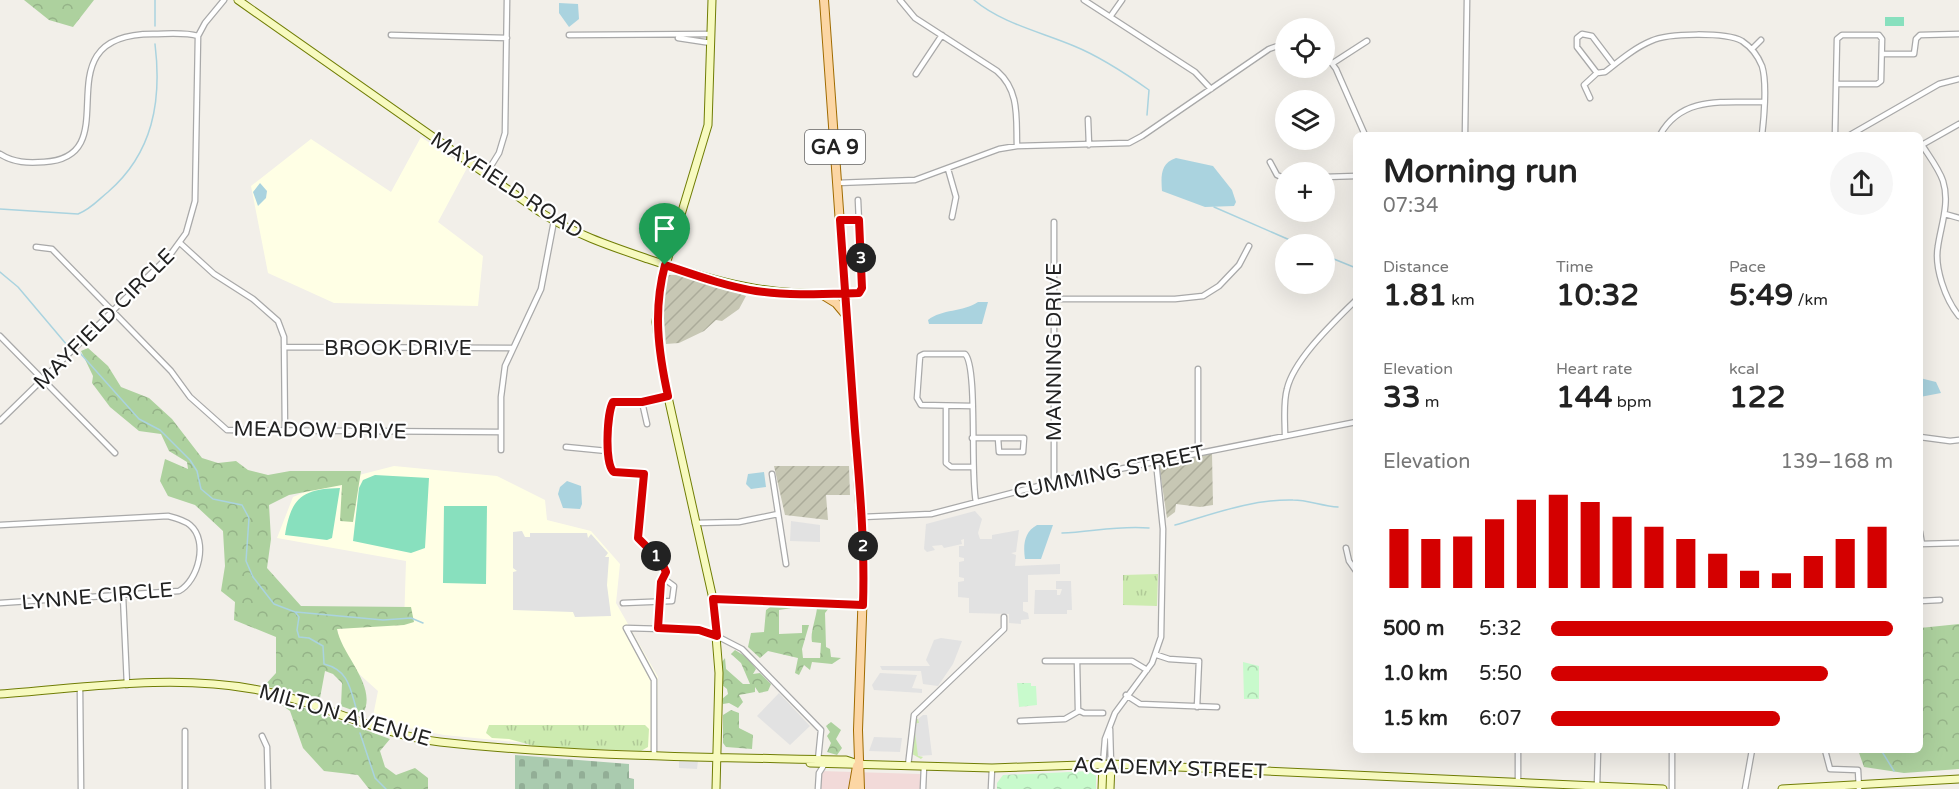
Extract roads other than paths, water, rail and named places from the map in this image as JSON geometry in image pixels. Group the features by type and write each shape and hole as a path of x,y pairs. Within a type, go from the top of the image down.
{"main road":[{"name":"GA 9","path":"824,0 862,517 863,605 858,764 860,789"},
{"path":"823,295 836,303 847,317"},
{"name":"GA 9","path":"853,789 858,764"}],"street":[{"path":"0,154 21,163 48,162 66,156 77,147 87,123 90,69 96,55 107,43 132,34 198,36 205,22 224,0"},
{"name":"MAYFIELD ROAD","path":"238,0 554,221 592,240 665,265 754,290 823,295 845,293"},
{"path":"486,174 499,153 505,133 507,0"},
{"path":"712,0 708,125 665,265 656,322 668,396 713,599 720,689 716,789"},
{"path":"900,0 910,14 997,71 1008,82 1015,102 1017,146"},
{"path":"1084,0 1195,72 1211,89"},
{"path":"1110,17 1122,0"},
{"path":"1465,132 1467,0"},
{"path":"569,34 669,36 711,34"},
{"path":"1597,73 1577,47 1577,38 1582,34 1592,36 1614,64"},
{"path":"1882,54 1914,54 1916,39 1920,35 1959,34"},
{"path":"391,35 507,38"},
{"path":"696,35 696,42"},
{"path":"916,74 942,35"},
{"path":"1835,132 1836,84 1839,36 1879,35 1882,39 1882,79 1879,83 1836,84"},
{"name":"MAYFIELD CIRCLE","path":"0,421 180,243 190,223 195,201 198,36"},
{"path":"669,36 711,43"},
{"path":"1597,73 1605,72 1652,40 1665,36 1727,36 1740,40 1752,49 1762,66 1762,132"},
{"path":"1752,49 1761,40"},
{"path":"1335,62 1367,41"},
{"path":"837,183 915,180 999,149 1017,146 1122,144 1136,140 1275,47"},
{"path":"1335,67 1364,132"},
{"path":"1590,98 1584,86 1597,73"},
{"path":"1855,132 1939,84 1959,79"},
{"path":"1662,132 1672,119 1708,101 1763,102"},
{"path":"1088,119 1089,145"},
{"path":"1923,144 1959,124"},
{"path":"1923,148 1943,181 1945,214 1937,247 1937,264 1950,301 1959,315"},
{"path":"1270,162 1275,171"},
{"path":"948,169 956,197 952,217"},
{"path":"1335,177 1353,176"},
{"path":"845,293 859,293 862,288 858,200"},
{"path":"1945,214 1959,218"},
{"path":"840,220 859,220"},
{"path":"501,450 503,378 513,348 541,289 554,221"},
{"name":"MANNING DRIVE","path":"1054,222 1054,482"},
{"path":"180,243 214,274 273,314 282,329 285,432"},
{"path":"1054,299 1175,299 1203,296 1239,265 1249,246"},
{"name":"MEADOW DRIVE","path":"36,247 52,249 171,371 190,397 222,428 236,432 501,432"},
{"path":"1285,436 1285,400 1291,376 1353,304"},
{"path":"0,336 115,453"},
{"name":"BROOK DRIVE","path":"284,347 513,348"},
{"path":"972,406 924,406 918,402 918,360 924,354 957,353 968,357 972,406 972,467 976,502"},
{"path":"1198,369 1198,453"},
{"path":"658,628 663,578 666,572 663,564 638,538 644,474 614,472 608,464 607,451 613,402 642,402 668,396"},
{"path":"642,402 647,423"},
{"path":"946,406 946,463 951,467 972,467"},
{"name":"CUMMING STREET","path":"862,517 931,514 1054,482 1353,423"},
{"path":"1923,437 1959,440"},
{"path":"972,438 998,438 1024,438 1023,452 999,452 998,438"},
{"path":"566,447 607,451"},
{"path":"1102,789 1114,713 1157,655 1162,630 1163,530 1156,462"},
{"path":"772,474 786,564"},
{"path":"696,523 749,521 778,514"},
{"name":"LYNNE CIRCLE","path":"0,525 160,516 180,519 190,525 195,531 198,545 197,569 191,583 171,593 0,603"},
{"path":"1923,544 1959,543"},
{"path":"1346,548 1348,561 1353,567"},
{"path":"623,603 670,603 674,599 674,586 663,578"},
{"path":"123,596 127,685"},
{"path":"713,599 863,605"},
{"path":"1923,601 1940,600"},
{"path":"908,766 914,715 1004,629 1004,617"},
{"path":"654,757 654,680 626,628 699,630 734,645 754,660 821,730 818,789"},
{"path":"1157,655 1169,659 1199,661 1197,707"},
{"path":"1046,660 1132,661 1147,670"},
{"path":"1077,661 1079,711"},
{"name":"MILTON AVENUE","path":"0,694 127,685 198,683 254,689 300,700 369,726 438,742 570,753 821,762 846,760 858,764"},
{"path":"80,688 81,789"},
{"path":"1126,695 1140,704 1216,707"},
{"path":"1020,721 1065,719 1079,711 1103,713"},
{"path":"185,730 185,789"},
{"path":"262,736 267,747 268,789"},
{"path":"1518,753 1518,783"},
{"path":"1595,787 1598,753"},
{"path":"1672,753 1672,789"},
{"path":"1745,789 1751,753"},
{"path":"1825,753 1830,769 1858,770 1859,787"},
{"name":"ACADEMY STREET","path":"858,764 992,768 1107,764 1518,783 1552,787 1663,789"},
{"path":"1107,764 1110,789"},
{"path":"923,789 924,766"},
{"path":"991,789 992,768"},
{"path":"1782,789 1859,787 1959,779"}],"water":[{"path":"559,3 578,4 579,19 569,27 559,13"},
{"path":"1176,158 1213,166 1232,190 1236,202 1234,206 1205,207 1162,191 1164,167"},
{"path":"260,183 267,191 266,198 258,206 253,192"},
{"path":"978,302 988,302 982,324 929,324 928,320 934,316"},
{"path":"1923,379 1936,382 1941,393 1923,396"},
{"path":"764,472 766,487 751,489 746,484 748,474"},
{"path":"567,481 581,486 580,509 563,508 558,494 560,487"},
{"path":"1037,525 1053,525 1041,559 1025,559 1025,539 1029,531"}],"waterway":[{"path":"155,0 155,26"},
{"path":"974,0 996,15 1074,46 1113,66 1149,90 1147,115"},
{"path":"0,209 78,214 87,210 123,177 135,160 151,125 157,86 155,44"},
{"path":"1214,207 1276,234"},
{"path":"1335,259 1353,267"},
{"path":"0,272 18,287 67,345"},
{"path":"80,353 139,419 160,430 190,460 197,471 201,489 213,499 242,505 249,518 246,561 253,577 274,604 295,612 299,617 297,630 299,637 309,638 323,646 324,664 338,670 347,680 356,708"},
{"path":"1175,525 1233,508 1278,500 1299,500 1338,507"},
{"path":"1062,533 1116,528 1149,528"},
{"path":"296,612 383,620 411,618 423,623"},
{"path":"360,733 375,778 386,789"},
{"path":"1883,753 1894,771"}]}
